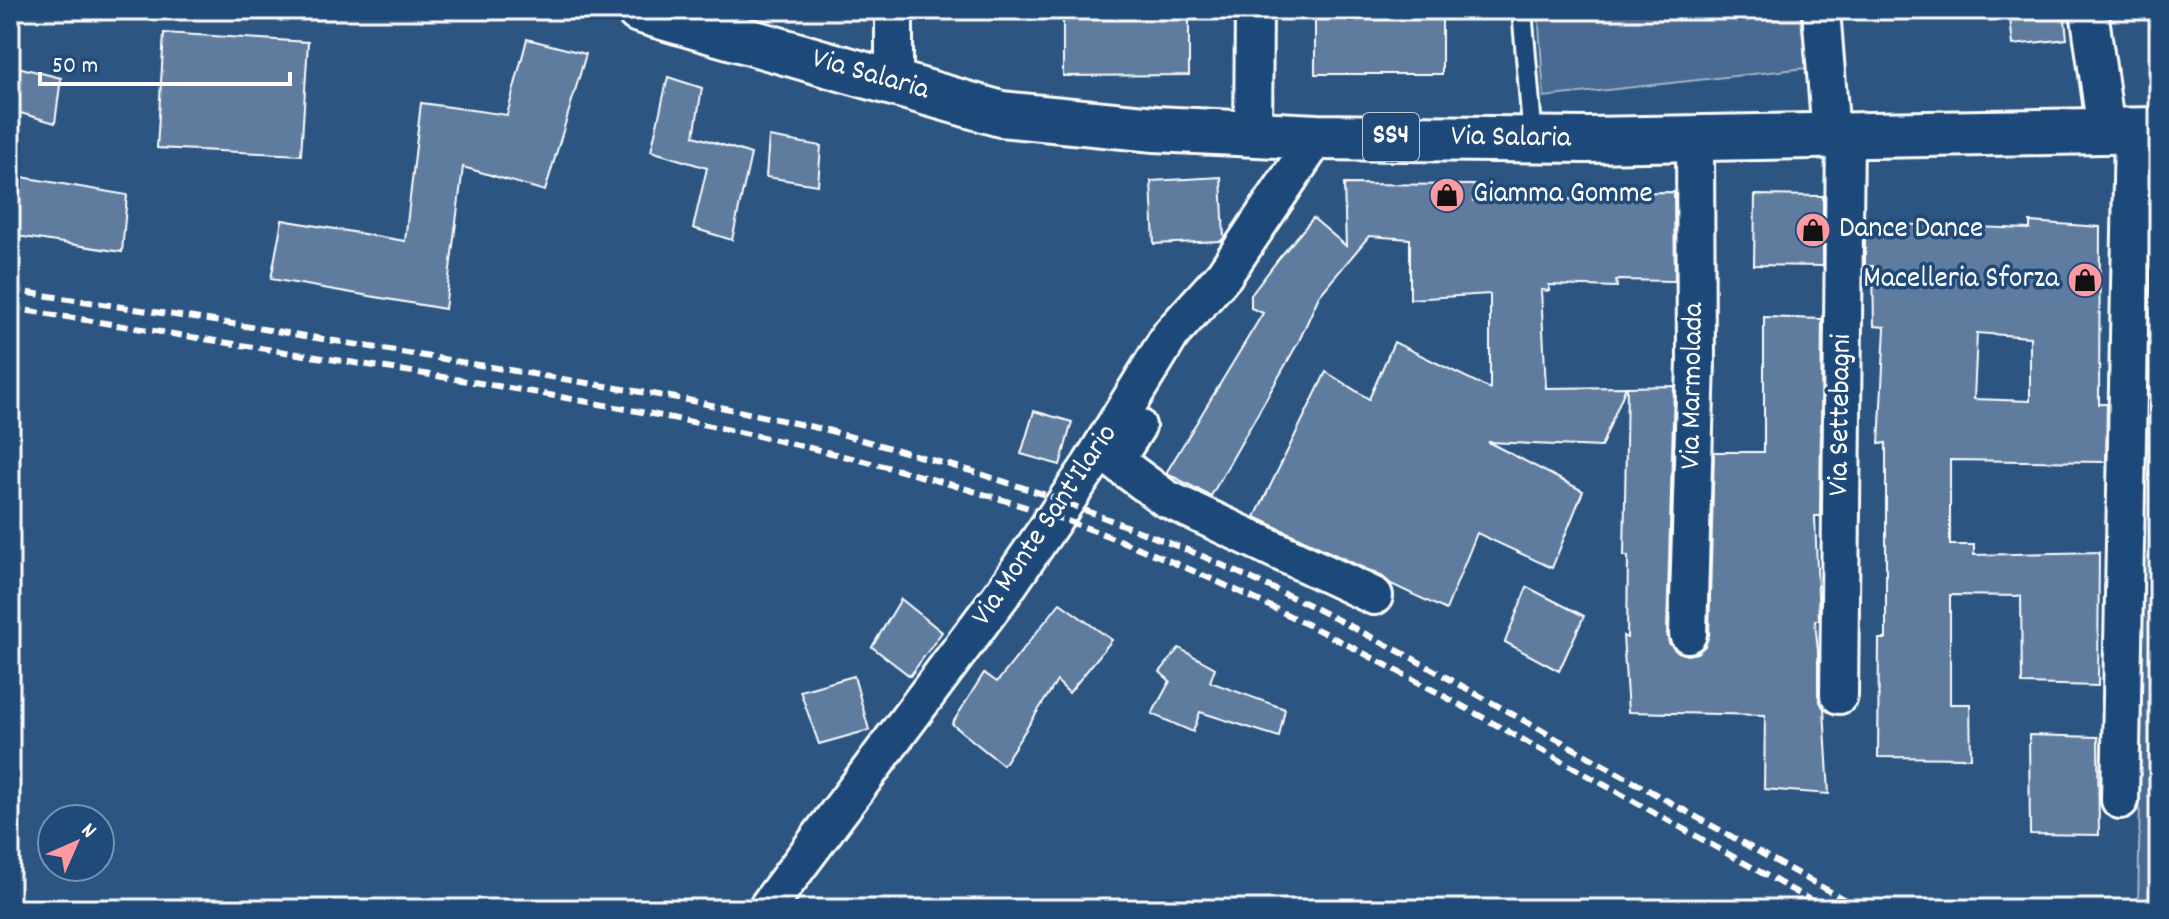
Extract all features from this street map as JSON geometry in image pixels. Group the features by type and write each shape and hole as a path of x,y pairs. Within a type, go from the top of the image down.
{"main road":[{"name":"Via Salaria","path":"639,10 1001,114 1155,129 1317,137 1533,139 2133,130"}],"street":[{"path":"894,10 894,83"},
{"path":"1253,133 1254,10"},
{"name":"Via Settebagni","path":"1821,10 1838,136 1839,695"},
{"path":"2089,10 2133,130 2120,800"},
{"name":"Via Monte Sant'Ilario","path":"766,909 1005,590 1090,466 1171,334 1224,275 1317,137"},
{"name":"Via Marmolada","path":"1688,634 1696,361 1695,138"},
{"path":"1195,307 1198,331 1115,461 1165,498 1374,596"}],"lane":[{"path":"1522,10 1533,139"}],"shaded area":[{"path":"1538,10 1800,10 1806,68 1544,97"},
{"path":"2159,410 2159,909 2138,909 2146,457"}],"building":[{"path":"1063,10 1189,10 1189,75 1063,76"},
{"path":"1315,10 1442,10 1442,74 1315,74"},
{"path":"2009,10 2064,10 2067,39 2013,45"},
{"path":"164,33 308,42 301,155 157,148"},
{"path":"527,39 586,54 545,191 463,167 445,309 271,279 282,220 405,241 421,103 507,115"},
{"path":"10,65 61,78 55,123 10,110"},
{"path":"668,77 702,88 694,136 751,154 732,240 693,228 707,168 651,151"},
{"path":"769,137 821,146 818,185 766,177"},
{"path":"10,175 127,195 122,252 10,235"},
{"path":"1221,177 1224,238 1221,241 1154,244 1151,181"},
{"path":"1344,184 1474,185 1473,201 1575,199 1575,193 1674,192 1675,281 1616,280 1617,287 1549,285 1549,291 1541,290 1546,388 1626,387 1601,447 1488,442 1583,491 1552,568 1477,533 1446,610 1255,517 1326,372 1369,399 1394,342 1490,389 1490,294 1410,299 1410,239 1369,236 1319,296 1299,341 1211,496 1166,473 1263,313 1251,308 1251,295 1280,257 1313,218 1346,246"},
{"path":"1755,195 1823,196 1823,266 1754,265"},
{"path":"2030,222 2100,227 2099,404 2107,404 2106,462 1950,460 1950,545 1974,545 1974,555 2099,552 2098,686 2022,684 2021,596 1950,595 1950,704 1970,704 1971,758 1878,757 1879,639 1886,639 1886,443 1879,444 1885,327 1874,326 1873,266 1865,266 1865,223 2030,229","holes":["1977,333 2030,337 2030,401 1974,399"]},
{"path":"1764,317 1822,319 1820,516 1815,516 1819,620 1815,620 1818,695 1824,709 1829,794 1764,789 1765,715 1628,712 1623,636 1627,638 1628,556 1624,556 1627,387 1674,386 1667,633 1669,643 1676,651 1687,655 1697,653 1705,646 1709,635 1714,452 1764,452"},
{"path":"1034,411 1072,422 1060,465 1021,454"},
{"path":"1527,587 1584,616 1559,671 1505,642"},
{"path":"901,599 942,632 910,676 872,647"},
{"path":"1060,603 1112,640 1069,693 1057,681 1003,765 952,724 984,673 997,682"},
{"path":"1179,648 1215,668 1210,682 1285,709 1279,737 1200,712 1193,732 1152,714 1170,681 1160,672"},
{"path":"854,676 869,730 819,744 800,691"},
{"path":"2029,735 2098,737 2099,835 2030,834"}],"railway":[{"path":"10,290 683,399 827,430 1046,495 1200,555 1309,605 1412,658 1861,909"},
{"path":"10,308 513,389 690,422 865,461 1038,511 1165,559 1289,615 1470,710 1826,909"}],"place":[{"name":"Giamma Gomme","path":"1447,195"},
{"name":"Dance Dance","path":"1813,230"},
{"name":"Macelleria Sforza","path":"2085,280"}]}
